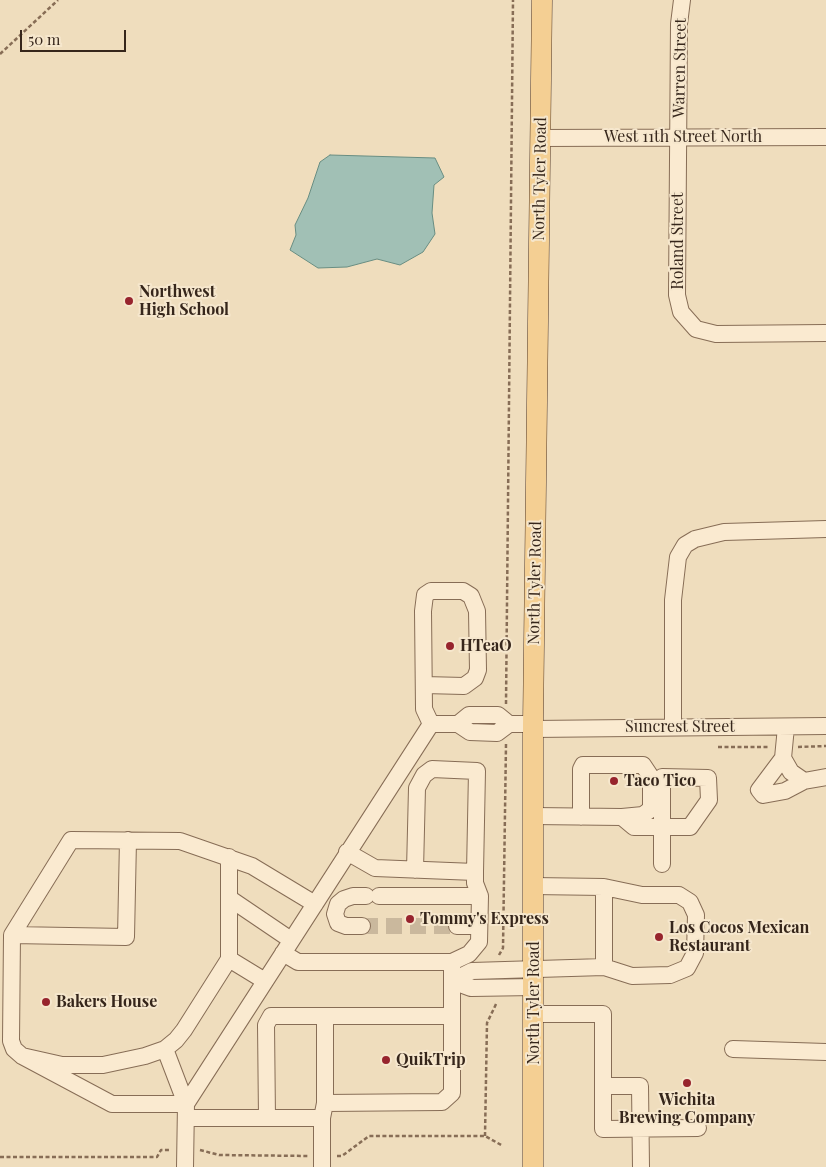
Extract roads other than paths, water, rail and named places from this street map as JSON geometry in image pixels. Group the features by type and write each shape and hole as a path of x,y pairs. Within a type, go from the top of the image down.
{"main road":[{"name":"North Tyler Road","path":"533,1167 533,726 542,0"}],"street":[{"name":"Warren Street","path":"678,137 679,24 682,0"},
{"name":"Roland Street","path":"678,137 677,295 681,312 696,329 716,334 826,333"},
{"name":"West 11th Street North","path":"540,138 826,137"},
{"path":"673,727 673,600 678,557 685,545 695,539 724,532 826,528"},
{"path":"186,1111 287,946 431,724 424,709 423,664 425,595 431,591 463,591 471,596 476,604 478,670 475,678 464,686 424,685"},
{"name":"Suncrest Street","path":"431,724 458,724 470,732 497,733 507,724 533,726 673,727 826,726"},
{"path":"786,727 783,758 759,790 763,795 785,791 804,781 826,777"},
{"path":"783,758 791,772 804,781"},
{"path":"533,816 581,817 622,817 643,815 651,809 652,777 643,764 583,765 581,769 581,817"},
{"path":"229,898 287,946 298,962 452,962 469,954 479,942 480,896 475,883 477,771 432,769 424,775 417,788 415,870"},
{"path":"398,775 417,788"},
{"path":"622,817 634,827 662,827 662,864"},
{"path":"314,904 252,866 229,856 180,841 71,840 12,935 11,1041 14,1050 112,1104 266,1118 323,1110 442,1102 452,1093 452,962"},
{"path":"12,935 126,937 128,840"},
{"path":"348,852 375,868 475,872"},
{"path":"22,1056 55,1064 82,1066 124,1062 165,1048 176,1040 229,959 229,856"},
{"path":"452,981 471,988 497,988 534,977 604,967 632,976 670,975 686,968 695,953 696,915 690,902 679,895 642,895 604,887 533,886"},
{"path":"604,887 604,967"},
{"path":"362,926 346,926 338,923 335,914 338,904 344,899 353,896 480,896"},
{"path":"458,926 479,926"},
{"path":"229,959 265,981"},
{"path":"452,981 472,970 498,969 534,977"},
{"path":"534,1014 602,1014 603,1129 698,1128"},
{"path":"266,1118 266,1025 271,1016 452,1016"},
{"path":"322,1161 324,1016"},
{"path":"165,1048 186,1111 185,1167"},
{"path":"733,1049 826,1052"},
{"path":"82,1066 82,1088"},
{"path":"603,1086 640,1086 641,1167"}],"water":[{"path":"330,155 435,158 444,177 434,185 432,213 435,234 423,252 400,265 377,259 347,267 318,268 290,250 296,235 295,225 308,198 320,162"}],"tunnel":[{"path":"362,926 457,926"}],"place":[{"name":"Northwest High School","path":"129,301"},
{"name":"HTeaO","path":"450,646"},
{"name":"Taco Tico","path":"614,781"},
{"name":"Tommy's Express","path":"410,919"},
{"name":"Los Cocos Mexican Restaurant","path":"659,937"},
{"name":"Bakers House","path":"46,1002"},
{"name":"QuikTrip","path":"386,1060"},
{"name":"Wichita Brewing Company","path":"687,1083"}]}
